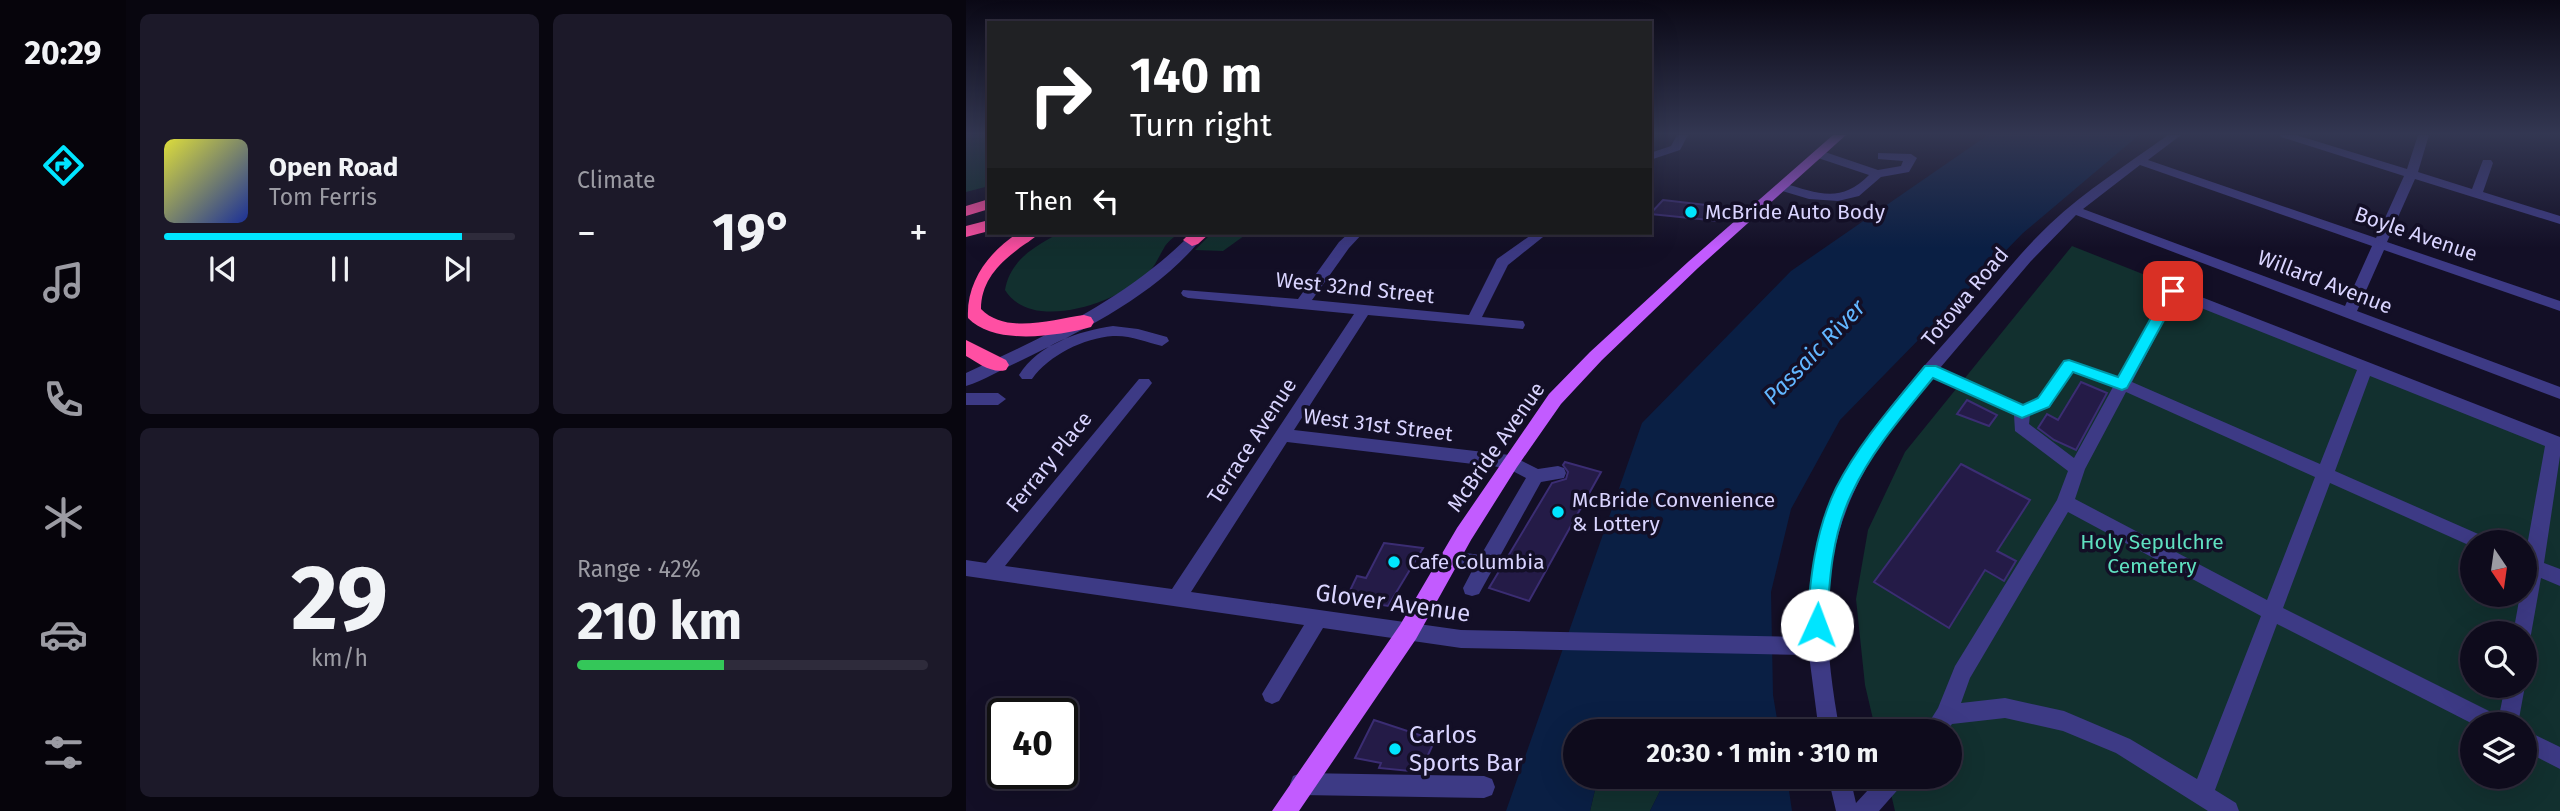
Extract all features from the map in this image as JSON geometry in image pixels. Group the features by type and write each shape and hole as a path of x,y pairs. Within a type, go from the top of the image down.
{"highway":[{"path":"966,211 987,205"},
{"path":"966,233 987,226"},
{"path":"1027,235 996,256 981,272 970,296 973,310 985,322 1005,328 1032,329 1084,322"},
{"path":"966,347 999,365"}],"main road":[{"name":"McBride Avenue","path":"1284,811 1408,632 1510,462 1555,399 1596,356 1693,265 1799,173"}],"street":[{"path":"1783,187 1802,194 1847,196 1877,174 1883,173"},
{"name":"Totowa Road","path":"1828,719 1816,646 1820,577 1832,522 1843,491 1872,443 2039,242 2124,173"},
{"name":"Boyle Avenue","path":"2174,173 2560,306"},
{"path":"2407,173 2560,220"},
{"path":"2476,194 2484,173"},
{"path":"2349,313 2411,174"},
{"name":"Willard Avenue","path":"2075,210 2560,393"},
{"path":"1027,375 1035,355 1146,282 1197,235"},
{"path":"1303,304 1344,245 1355,235"},
{"path":"1473,321 1502,262 1539,235"},
{"path":"1942,719 1981,639 2065,502 2077,468 2173,291 2557,444 2538,530"},
{"name":"West 32nd Street","path":"1188,292 1518,325"},
{"name":"Terrace Avenue","path":"1177,597 1364,310"},
{"path":"966,380 999,365 1114,331 1162,341"},
{"path":"1930,370 2022,412 2044,402 2069,365 2122,384 2460,534"},
{"path":"2202,795 2365,369"},
{"name":"Ferrary Place","path":"990,571 1144,383"},
{"path":"966,399 998,399"},
{"path":"2022,412 2021,427 2077,468"},
{"name":"West 31st Street","path":"1283,435 1510,462 1536,475"},
{"path":"1472,588 1536,475 1558,473"},
{"path":"2065,502 2272,612 2470,712"},
{"path":"1450,559 1486,563"},
{"name":"Glover Avenue","path":"966,568 1461,639 1816,646"},
{"path":"2538,568 2560,578"},
{"path":"1272,694 1319,618"},
{"path":"1957,719 2005,708 2064,721 2123,746 2228,811"},
{"path":"2537,746 2560,758"},
{"path":"1301,784 1484,787"},
{"path":"1842,789 1847,811"},
{"path":"1864,811 1883,789"}],"green space":[{"path":"966,173 987,173 987,187 966,192"},
{"path":"1056,235 1177,235 1167,244 1154,266 1133,285 1095,303 1053,312 1034,310 1017,303 1005,290 1018,262"},
{"path":"1210,235 1245,235 1223,251 1195,250"},
{"name":"Holy Sepulchre Cemetery","path":"2072,246 2560,439 2560,811 1895,811 1890,789 1962,789 1962,719 1873,719 1865,685 1856,599 1868,530 1905,452"},
{"path":"1595,789 1661,789 1650,811 1590,811"}],"water":[{"name":"Passaic River","path":"1933,173 2094,173 2023,233 1840,420 1791,509 1771,592 1773,695 1777,719 1563,719 1563,789 1595,789 1590,811 1506,811 1642,423 1791,271"},
{"path":"1661,789 1789,789 1792,811 1650,811"}],"building":[{"name":"McBride Auto Body","path":"1663,200 1732,208 1719,221 1652,214"},
{"path":"2081,382 2107,393 2076,450 2054,440 2038,428 2047,414 2058,420"},
{"path":"1967,400 1997,415 1989,426 1957,414"},
{"path":"1565,462 1601,472 1529,601 1489,588 1552,483 1566,479 1568,472 1563,465"},
{"path":"1961,464 2030,500 1997,551 2016,561 2004,581 1985,570 1949,628 1874,582"},
{"name":"Cafe Columbia","path":"1384,543 1423,548 1388,606 1346,599 1357,576 1366,578"},
{"name":"Carlos Sports Bar","path":"1374,720 1435,740 1420,772 1379,768 1381,763 1355,758"}],"place":[{"name":"McBride Auto Body","path":"1691,212"},
{"name":"McBride Convenience & Lottery","path":"1558,512"},
{"name":"Cafe Columbia","path":"1394,562"},
{"name":"Carlos Sports Bar","path":"1395,749"}],"route":[{"path":"1817,625 1820,577 1832,522 1843,491 1872,443 1930,370 2022,412 2044,402 2069,365 2122,384 2173,291"}]}
